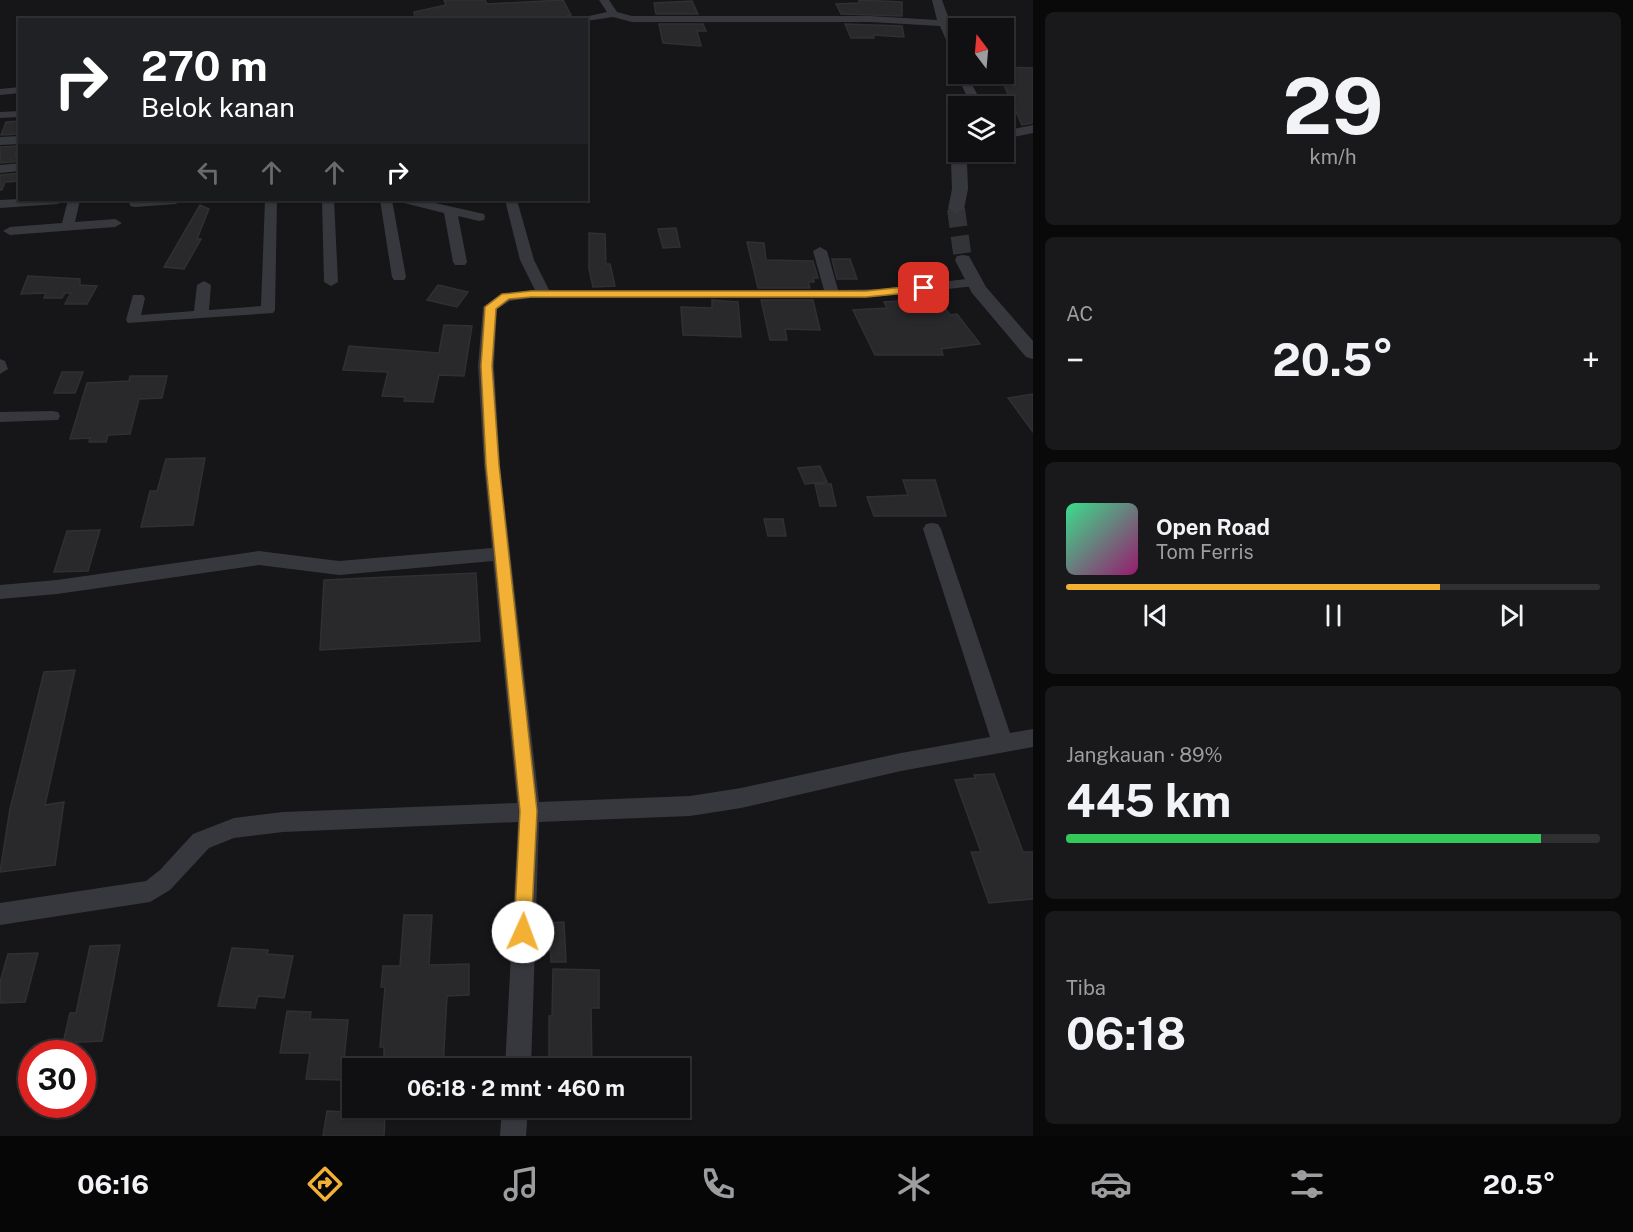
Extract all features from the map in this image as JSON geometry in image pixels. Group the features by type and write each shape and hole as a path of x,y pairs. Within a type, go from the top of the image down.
{"street":[{"path":"604,0 613,14"},
{"path":"937,0 942,23 948,35"},
{"path":"588,18 613,14 632,19 848,19 942,23"},
{"path":"0,92 18,90"},
{"path":"0,115 18,114"},
{"path":"1014,133 1033,129"},
{"path":"0,141 18,140"},
{"path":"956,208 960,189 961,162"},
{"path":"0,169 18,167"},
{"path":"0,204 44,201"},
{"path":"68,226 74,201"},
{"path":"135,201 135,203 162,201"},
{"path":"138,298 134,320 268,310 271,201"},
{"path":"328,201 331,282"},
{"path":"386,201 399,277"},
{"path":"413,201 479,217"},
{"path":"511,201 526,260 544,293"},
{"path":"450,209 460,262"},
{"path":"10,231 115,223"},
{"path":"820,250 832,294"},
{"path":"518,294 526,260"},
{"path":"963,260 975,282 1033,352"},
{"path":"518,1058 529,811 492,465 486,366 490,307 506,297 518,294 832,294 904,292 942,284 975,282"},
{"path":"201,315 204,285"},
{"path":"0,364 0,369"},
{"path":"0,417 52,416"},
{"path":"932,529 1003,744"},
{"path":"0,592 57,587 259,558 339,568 502,554"},
{"path":"0,914 150,891 162,885 192,849 203,840 225,830 284,822 690,806 741,798 901,762 1032,741"},
{"path":"513,1136 514,1118"}],"building":[{"path":"444,0 485,0 487,4 563,0 571,15 567,16 569,18 415,18 414,12 446,5"},
{"path":"859,0 902,2 902,16 841,14 836,4 859,3"},
{"path":"692,1 698,14 656,14 654,3"},
{"path":"659,24 703,24 706,31 697,31 701,46 663,43"},
{"path":"845,24 902,26 904,37 873,35 874,38 851,38"},
{"path":"1014,67 1033,68 1033,123 1022,125 1014,107 1014,96 1009,96 1004,84 1014,84"},
{"path":"18,121 18,134 1,135 6,122"},
{"path":"18,146 15,156 18,156 18,161 0,163 0,147"},
{"path":"18,173 18,181 5,182 0,190 0,175"},
{"path":"200,205 209,209 197,239 201,239 184,269 164,267"},
{"path":"676,228 680,247 663,248 658,229"},
{"path":"589,233 605,234 606,264 610,264 615,286 593,287 589,269"},
{"path":"747,242 764,243 766,260 813,261 818,278 813,278 814,282 808,282 810,288 758,288"},
{"path":"832,259 850,259 857,279 837,279"},
{"path":"28,276 80,279 80,285 97,286 87,304 65,304 71,293 65,293 62,298 44,298 46,293 21,294"},
{"path":"438,285 468,292 457,307 427,300"},
{"path":"935,294 950,315 957,314 980,344 941,349 943,355 875,355 853,310 887,308 884,302 913,300 911,297"},
{"path":"712,300 738,302 741,337 683,335 681,307 712,308"},
{"path":"761,300 813,300 820,330 785,329 787,340 770,340"},
{"path":"444,325 472,326 464,376 439,375 433,402 404,401 405,397 382,396 388,372 343,370 349,346 439,353"},
{"path":"62,372 83,372 75,393 54,393"},
{"path":"130,376 167,376 162,398 139,399 130,434 108,435 106,442 89,442 90,438 70,439 87,383 129,381"},
{"path":"1033,394 1033,432 1008,398"},
{"path":"205,458 193,525 141,527 150,491 157,491 166,459"},
{"path":"820,466 827,482 805,484 798,468"},
{"path":"903,480 935,480 946,516 874,516 867,497 908,495"},
{"path":"815,484 831,484 836,506 820,506"},
{"path":"764,519 783,519 786,536 768,536"},
{"path":"100,530 88,571 54,572 67,531"},
{"path":"476,573 480,641 320,650 324,580"},
{"path":"75,670 45,805 64,802 55,865 0,872 10,809 44,672"},
{"path":"994,774 1023,852 1033,852 1033,899 989,903 971,852 981,852 955,780 976,778 974,775"},
{"path":"404,915 432,915 429,965 469,964 469,995 447,996 444,1058 384,1058 384,1047 380,1047 385,987 381,987 383,966 400,966"},
{"path":"564,922 566,962 551,962 549,923"},
{"path":"120,945 102,1041 64,1040 70,1013 76,1013 90,946"},
{"path":"232,948 268,950 267,954 293,956 284,998 258,996 255,1008 218,1006"},
{"path":"38,953 25,1002 0,1003 0,982 8,954"},
{"path":"553,969 599,970 599,1008 591,1008 592,1058 549,1058 549,1016 552,1016"},
{"path":"287,1011 311,1012 310,1019 348,1020 344,1058 342,1058 342,1080 306,1079 310,1053 280,1053"},
{"path":"327,1111 342,1112 342,1118 385,1118 384,1136 323,1136"}],"tunnel":[{"path":"956,209 963,260"}],"route":[{"path":"523,932 529,811 492,465 486,366 490,307 498,300 518,294 866,294 904,292 924,288"}]}
